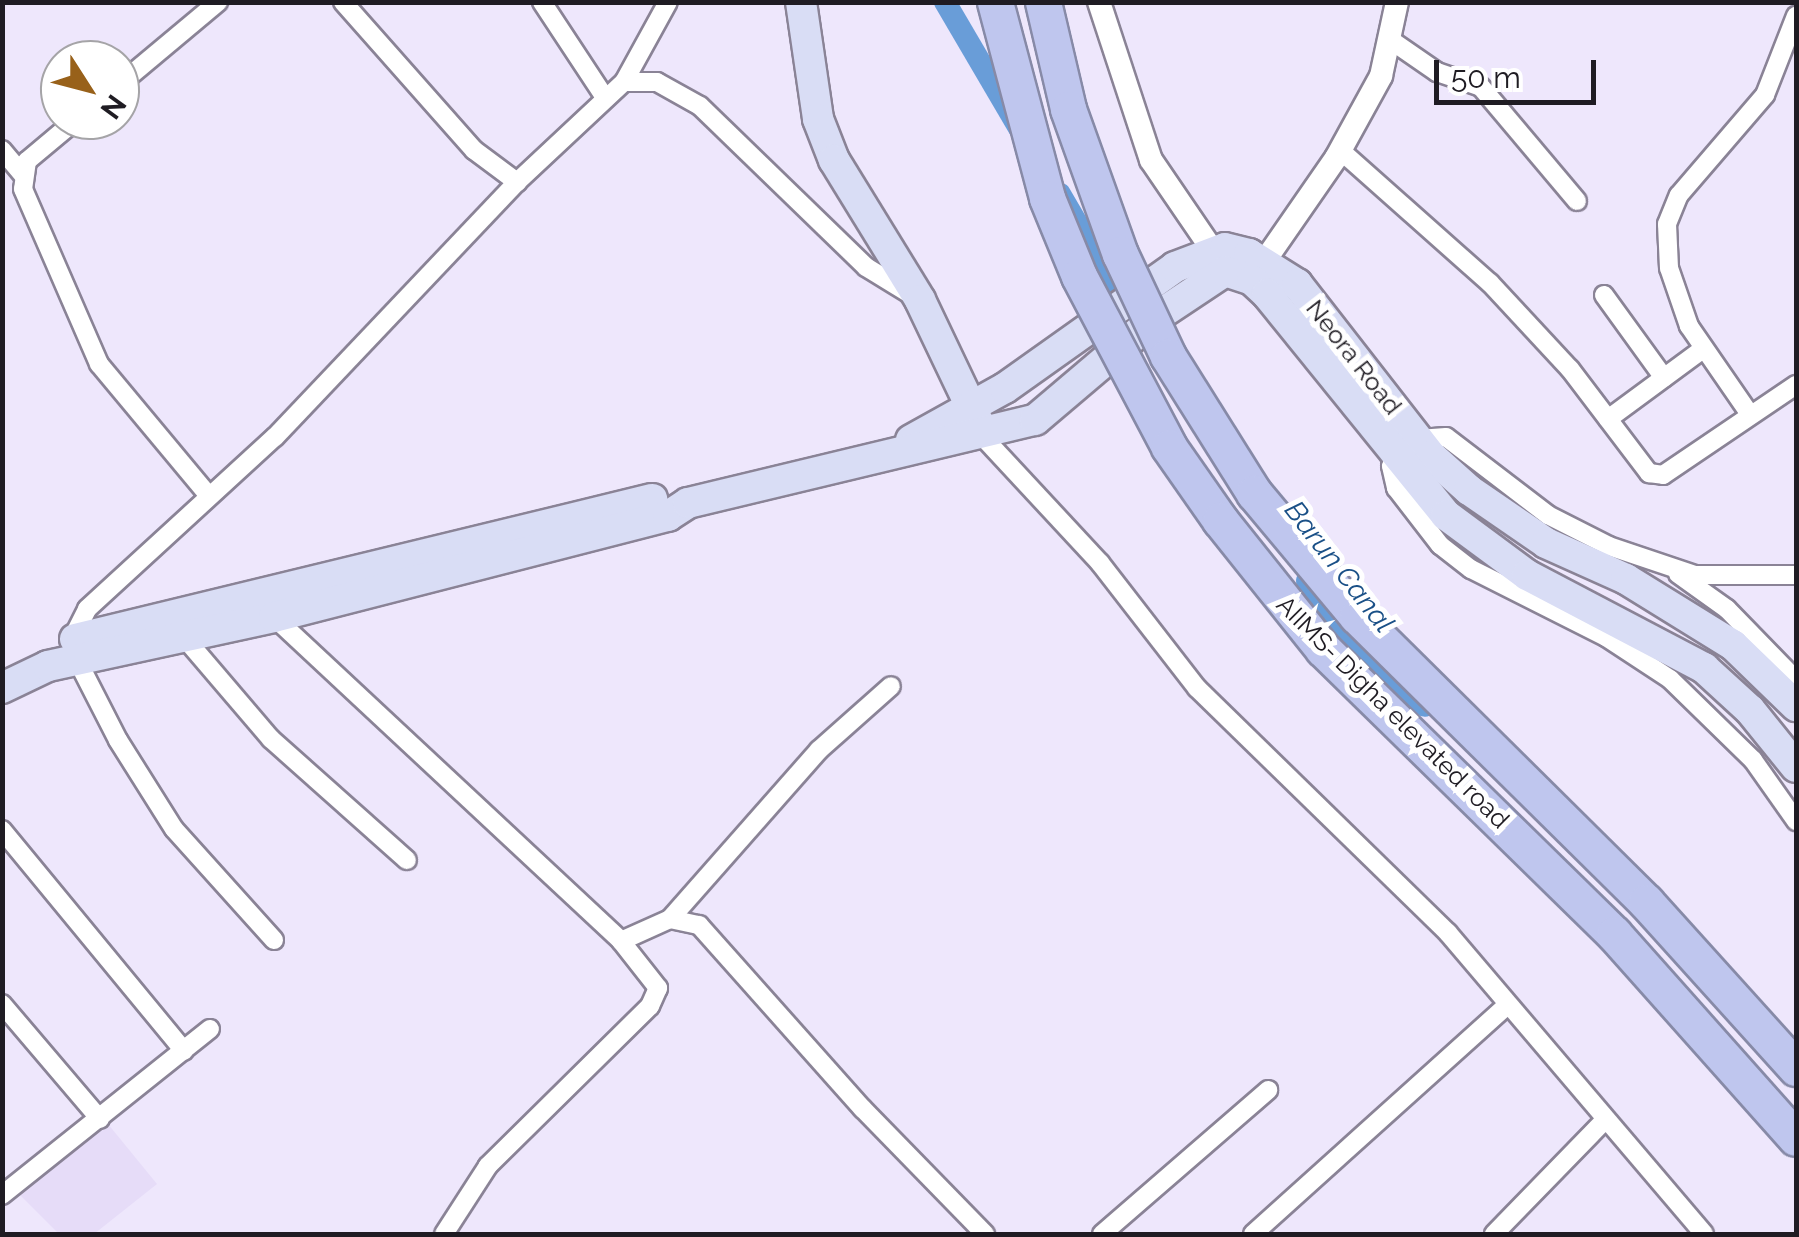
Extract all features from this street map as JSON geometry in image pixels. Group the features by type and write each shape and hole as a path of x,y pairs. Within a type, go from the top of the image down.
{"highway":[{"name":"AIIMS- Digha elevated road","path":"995,2 1042,182 1078,276 1149,414 1220,520 1324,649 1614,934 1796,1138"},
{"name":"AIIMS- Digha elevated road","path":"1042,2 1068,109 1120,254 1168,356 1254,494 1357,616 1646,902 1796,1068"}],"main road":[{"path":"801,2 814,100 834,160 920,300 976,406 983,437"},
{"path":"2,688 74,649 182,636 274,617 668,516 688,503 887,452 983,437 1034,420 1152,302 1213,252 1258,269 1414,457 1482,546 1704,668 1750,710 1796,767"},
{"path":"887,452 976,406 1152,302 1225,271 1258,269"},
{"path":"1414,457 1500,515 1626,579 1732,645 1796,706"},
{"path":"2,668 599,510 665,497 688,503"}],"street":[{"path":"140,67 218,2"},
{"path":"343,2 474,150 518,182"},
{"path":"542,2 604,96"},
{"path":"274,940 174,830 74,649 86,609 341,370 518,182 604,96 624,82 668,2"},
{"path":"1099,2 1151,160 1213,252"},
{"path":"1258,269 1340,150 1381,76 1392,41 1397,2"},
{"path":"1749,413 1702,350 1669,268 1671,209 1764,95 1796,16"},
{"path":"1392,41 1438,72 1481,87 1576,201"},
{"path":"624,82 657,82 700,106 866,267 920,300"},
{"path":"22,174 38,150 51,140"},
{"path":"2,150 22,174 100,364 209,496"},
{"path":"1340,150 1490,283 1656,476 1796,385"},
{"path":"1604,295 1664,378"},
{"path":"1608,418 1702,350"},
{"path":"1796,680 1727,608 1668,568 1548,515 1461,445 1432,435 1414,457 1391,466 1396,488 1440,545 1471,569 1606,637 1670,678 1753,760 1796,820"},
{"path":"983,437 1100,563 1198,688 1406,889 1704,1234"},
{"path":"1668,568 1725,578 1794,571"},
{"path":"274,617 621,940 654,977 657,997 531,1118 468,1192 444,1234"},
{"path":"182,636 270,739 408,860"},
{"path":"621,940 670,919 818,750 891,686"},
{"path":"2,830 184,1051"},
{"path":"670,919 700,925 863,1109 986,1234"},
{"path":"2,1004 100,1120"},
{"path":"1253,1234 1508,1004"},
{"path":"2,1168 9,1190 210,1029"},
{"path":"1102,1234 1268,1090"},
{"path":"1494,1234 1605,1120"}],"shaded area":[{"path":"99,1113 157,1184 94,1234 59,1234 7,1182"}],"waterway":[{"name":"Barun Canal","path":"945,2 1019,128"},
{"name":"Barun Canal","path":"1060,194 1132,317"},
{"name":"Barun Canal","path":"1307,581 1345,633 1425,706"}]}
